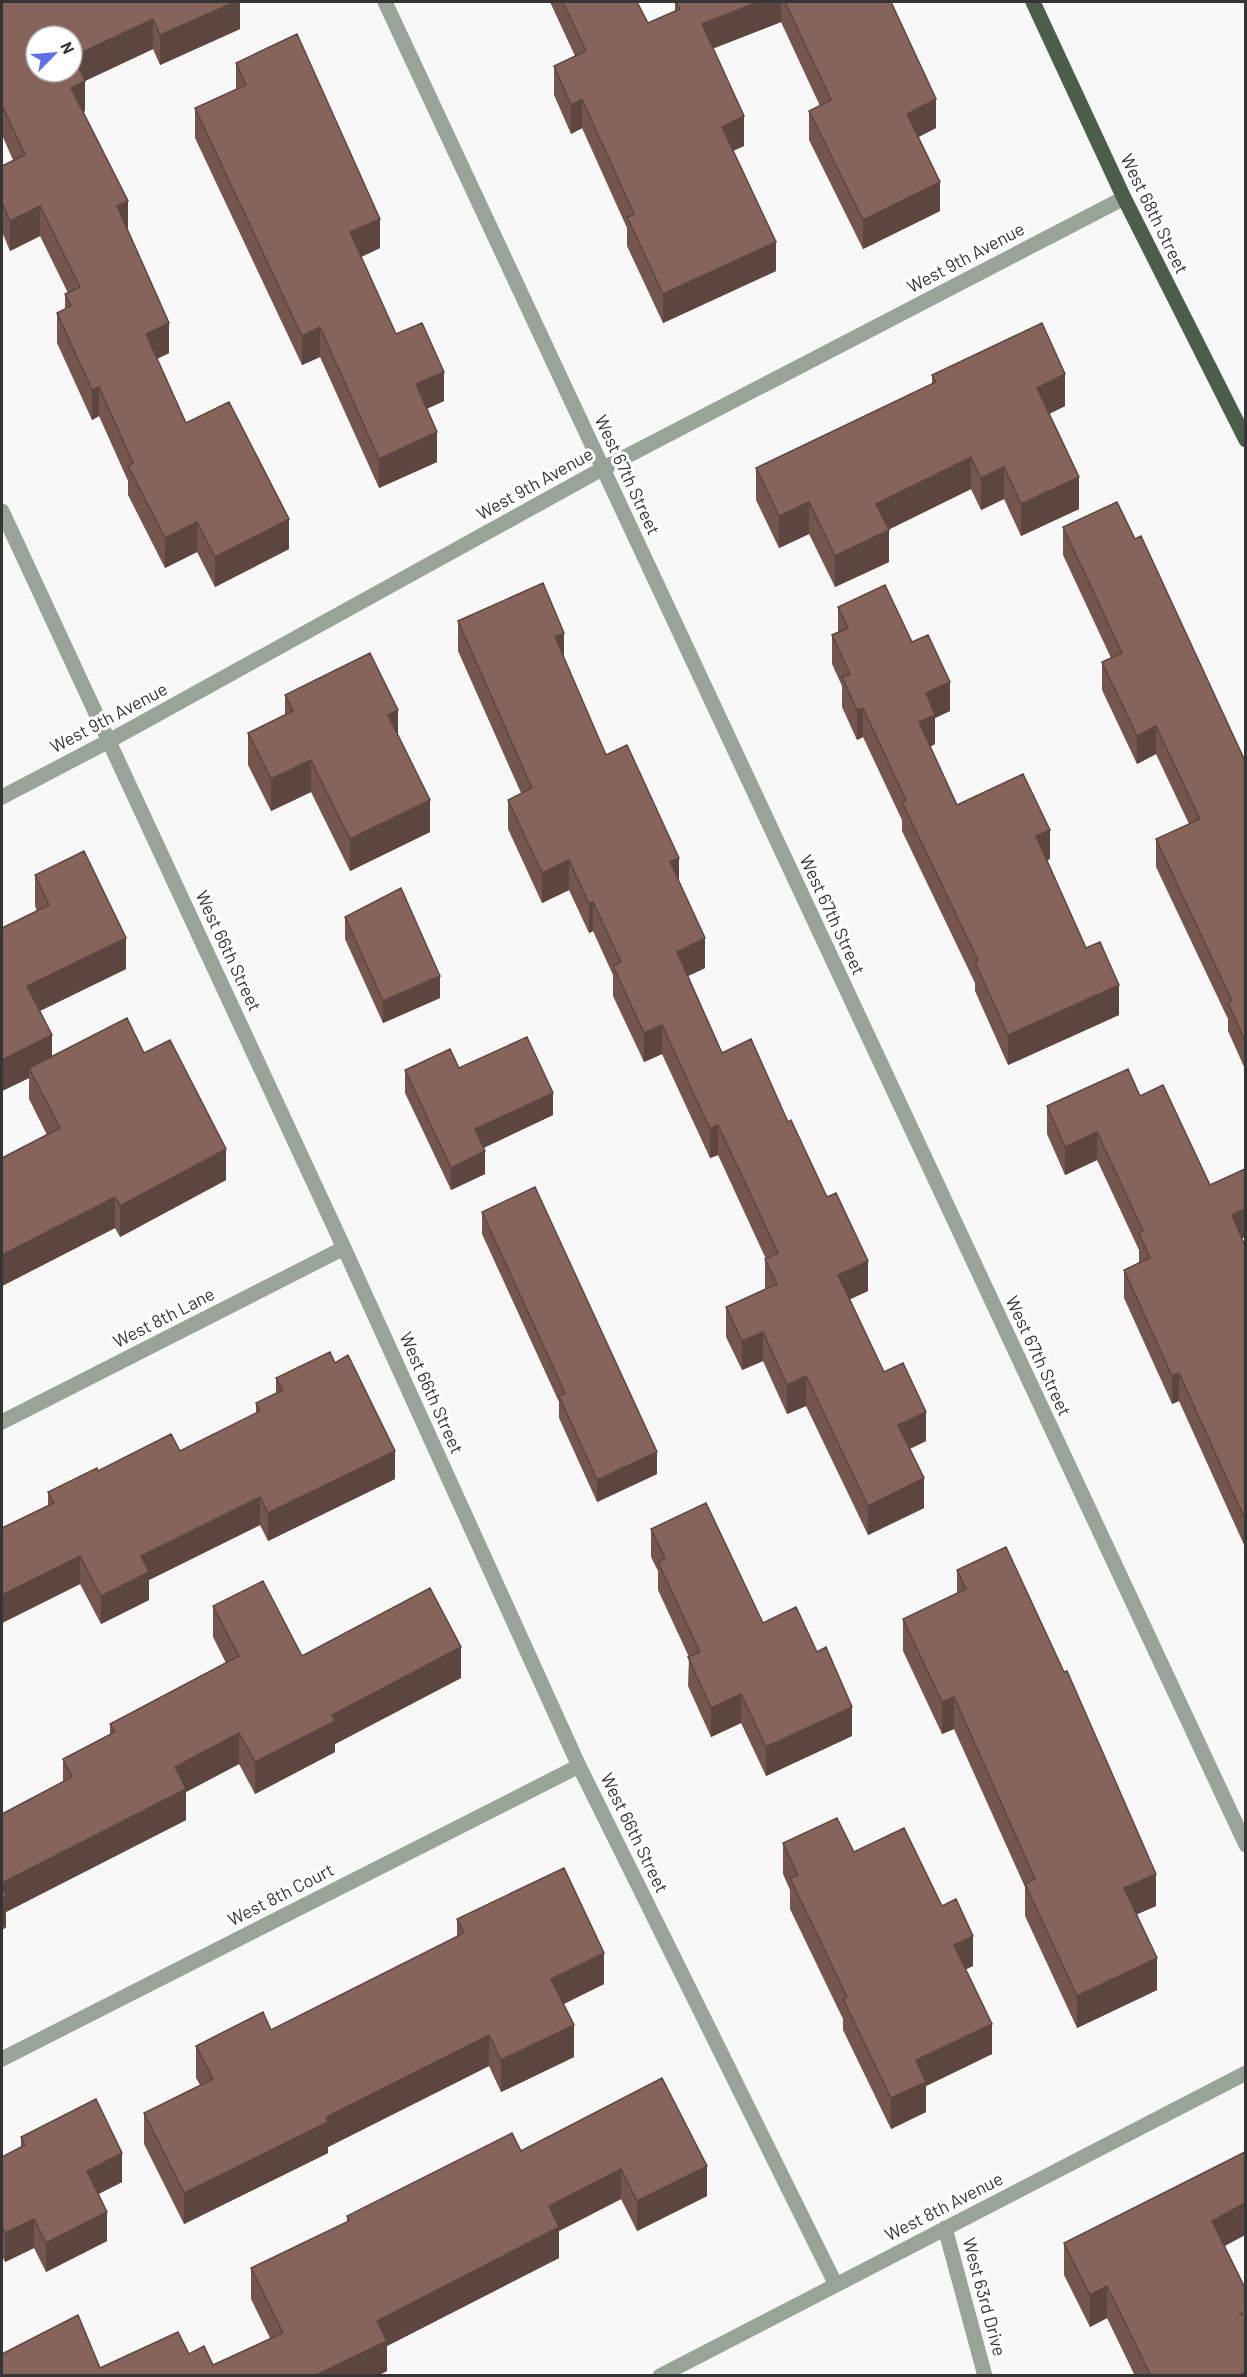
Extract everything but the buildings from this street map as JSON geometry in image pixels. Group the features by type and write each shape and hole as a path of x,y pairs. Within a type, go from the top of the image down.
{"main road":[{"name":"West 68th Street","path":"1033,2 1124,198 1245,440"}],"street":[{"name":"West 67th Street","path":"385,2 1245,1845"},
{"name":"West 9th Avenue","path":"2,797 109,741 602,469 1124,198"},
{"name":"West 66th Street","path":"2,511 344,1248 579,1766 836,2285"},
{"name":"West 8th Lane","path":"2,1422 344,1248"},
{"name":"West 8th Court","path":"2,2058 579,1766"},
{"name":"West 8th Avenue","path":"660,2376 1245,2073"},
{"name":"West 63rd Drive","path":"945,2228 985,2376"}]}
